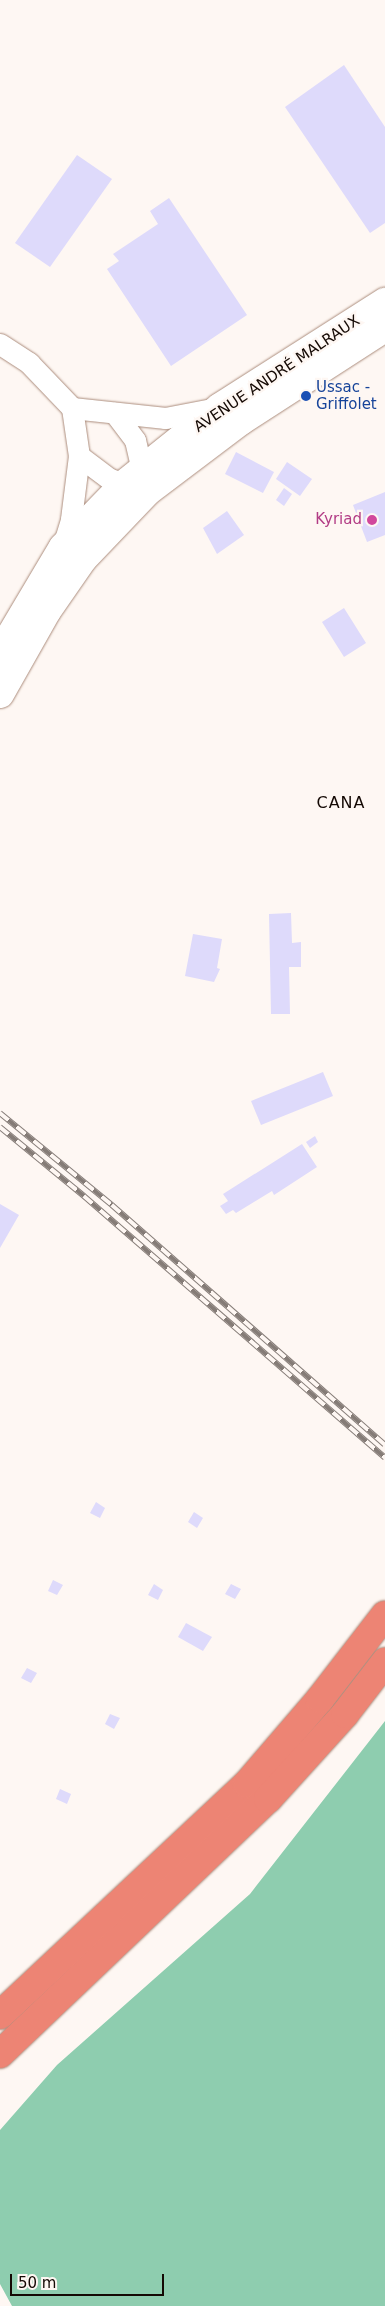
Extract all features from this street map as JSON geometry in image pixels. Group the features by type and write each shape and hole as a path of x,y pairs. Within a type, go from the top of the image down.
{"highway":[{"path":"0,2015 247,1784 320,1699 385,1615"},
{"path":"0,2054 268,1799 345,1714 385,1662"}],"street":[{"name":"AVENUE ANDRÉ MALRAUX","path":"0,653 63,547 220,407 385,302"},
{"name":"AVENUE ANDRÉ MALRAUX","path":"0,694 47,611 137,482 241,421 385,328"},
{"path":"0,344 28,363 72,408 79,456 71,519 63,547"},
{"path":"72,408 166,418 220,407"},
{"path":"79,456 137,482 136,440 115,413"}],"green space":[{"path":"385,1721 385,2306 12,2306 0,2284 0,2130 57,2065 250,1894"}],"building":[{"path":"344,65 385,127 385,223 370,233 285,107"},
{"path":"77,155 112,179 50,267 15,243"},
{"path":"169,198 247,315 171,366 107,269 119,261 113,254 158,224 150,211"},
{"path":"236,452 274,472 263,493 225,474"},
{"path":"287,462 312,479 300,496 276,479"},
{"path":"284,488 292,494 284,506 276,500"},
{"name":"Kyriad","path":"385,492 385,535 367,542 353,505"},
{"path":"227,511 244,535 217,554 203,528"},
{"path":"344,608 366,643 344,657 322,622"},
{"path":"291,913 292,943 301,942 301,967 289,967 290,1014 271,1014 269,914"},
{"path":"193,934 222,939 217,968 220,969 214,982 185,976"},
{"path":"323,1072 333,1096 261,1125 251,1101"},
{"path":"315,1136 318,1142 310,1148 306,1142"},
{"path":"302,1144 317,1167 274,1195 272,1191 236,1213 233,1210 226,1214 220,1206 228,1201 223,1194"},
{"path":"0,1204 19,1215 0,1248"},
{"path":"96,1502 105,1508 100,1518 90,1513"},
{"path":"194,1512 203,1518 197,1528 188,1522"},
{"path":"53,1580 63,1585 57,1595 48,1591"},
{"path":"154,1584 163,1590 158,1600 148,1595"},
{"path":"231,1584 241,1589 235,1599 225,1594"},
{"path":"186,1623 212,1637 203,1651 178,1637"},
{"path":"27,1668 37,1673 31,1683 21,1678"},
{"path":"110,1714 120,1718 114,1729 105,1724"},
{"path":"60,1789 71,1794 67,1804 56,1799"}],"railway":[{"path":"0,1113 112,1205 385,1445"},
{"path":"0,1127 84,1196 385,1458"}],"place":[{"name":"Ussac - Griffolet","path":"306,396"},
{"name":"Kyriad","path":"372,520"}],"district":[{"name":"CANA","path":"341,803"}]}
